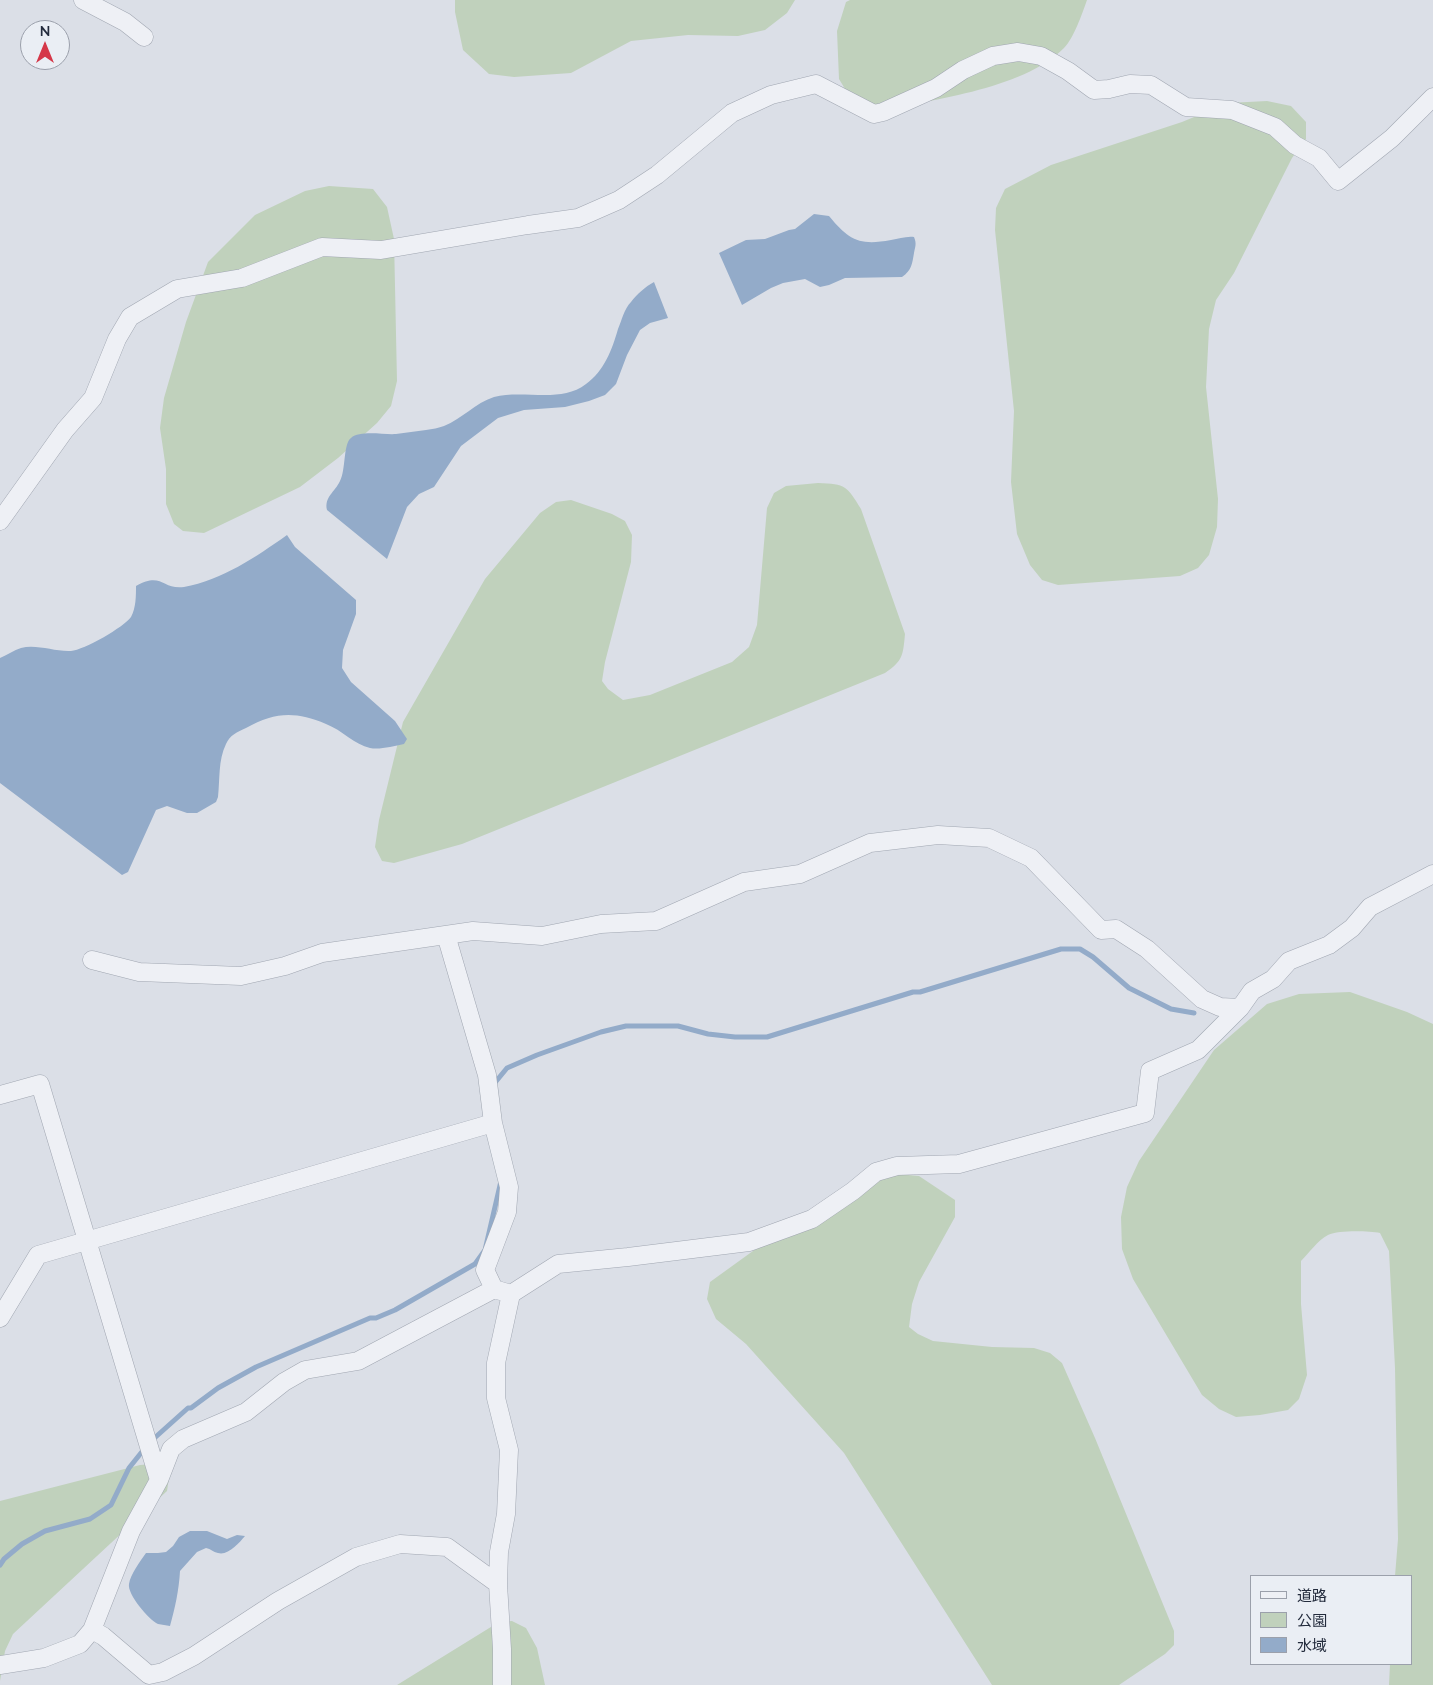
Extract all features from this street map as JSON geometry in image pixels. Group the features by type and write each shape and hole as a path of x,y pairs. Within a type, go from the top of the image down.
{"street":[{"path":"83,0 124,22 144,37"},
{"path":"0,520 65,430 93,398 117,339 130,317 177,289 242,278 322,248 381,250 578,218 619,200 657,175 732,113 771,95 816,84 874,114 883,112 936,88 963,70 993,56 1018,52 1041,56 1068,71 1094,90 1130,84 1151,85 1186,107 1232,110 1274,127 1295,145 1319,158 1338,181 1392,138 1433,97"},
{"path":"92,960 139,972 241,976 285,966 322,953 473,931 542,936 601,924 656,921 744,882 800,874 870,843 938,835 989,838 1031,858 1101,930 1116,929 1147,949 1202,999 1220,1007 1240,1008"},
{"path":"0,1665 44,1658 80,1644 92,1630 131,1531 159,1480 171,1449 183,1439 246,1412 284,1382 305,1370 358,1361 558,1264 628,1258 749,1242 812,1219 853,1192 876,1172 897,1166 959,1164 1145,1113 1150,1071 1198,1050 1240,1008 1252,991 1273,979 1289,961 1329,945 1352,928 1370,907 1433,874"},
{"path":"446,935 487,1075 494,1124 509,1187 507,1212 485,1270 503,1291 496,1364 496,1398 509,1450 506,1514 499,1552 498,1584 502,1685"},
{"path":"0,1095 40,1084 159,1480"},
{"path":"0,1318 38,1255 494,1124"},
{"path":"92,1630 104,1636 149,1675 164,1672 194,1656 278,1601 356,1557 400,1544 447,1547 498,1584"}],"green space":[{"path":"455,0 795,0 787,13 765,30 738,36 688,35 631,41 571,73 514,77 489,74 463,50 455,12"},
{"path":"850,0 1087,0 1068,44 1046,62 1024,74 972,92 869,112 856,107 839,79 837,31 846,2"},
{"path":"1267,101 1291,106 1306,122 1306,139 1292,158 1234,273 1216,300 1209,329 1206,387 1218,499 1217,527 1209,555 1198,568 1180,576 1058,585 1042,580 1030,565 1017,534 1011,482 1014,411 995,230 996,208 1005,189 1051,165 1182,122 1228,103"},
{"path":"329,186 373,189 387,207 394,239 397,381 391,406 377,423 338,458 300,487 204,533 183,531 174,524 166,504 166,469 160,428 164,398 186,322 208,262 255,215 305,191"},
{"path":"818,483 835,484 845,488 861,509 905,634 901,657 891,669 462,844 394,863 382,861 375,847 379,820 403,722 485,579 540,513 556,502 571,500 612,514 625,521 632,535 631,562 605,662 602,681 608,689 623,700 650,695 732,662 749,647 757,625 767,508 774,493 786,486"},
{"path":"1350,992 1407,1012 1433,1024 1433,1685 1389,1685 1390,1665 1413,1665 1413,1575 1395,1575 1398,1539 1395,1368 1389,1251 1380,1233 1361,1231 1333,1233 1317,1243 1301,1261 1301,1304 1307,1375 1299,1399 1288,1410 1236,1417 1219,1409 1202,1395 1133,1279 1122,1249 1121,1217 1127,1187 1139,1161 1214,1050 1267,1004 1299,994"},
{"path":"897,1174 919,1176 955,1200 955,1217 919,1282 912,1304 909,1327 918,1334 933,1341 992,1347 1034,1348 1050,1353 1062,1363 1095,1438 1174,1631 1174,1645 1165,1654 1119,1685 992,1685 844,1453 746,1344 716,1319 707,1299 710,1282 825,1199 858,1179"},
{"path":"154,1464 169,1478 167,1491 13,1634 5,1651 0,1681 0,1501 140,1465"},
{"path":"512,1621 526,1628 537,1648 545,1685 397,1685 499,1622"}],"water":[{"path":"814,214 829,216 849,236 863,241 880,242 914,237 916,245 910,269 902,277 845,278 820,287 805,279 783,283 742,305 719,253 746,240 765,239 795,229"},
{"path":"654,282 668,318 650,323 640,330 627,355 616,384 605,395 589,401 565,407 524,410 498,418 461,446 434,487 419,494 407,507 387,559 327,510 328,498 342,476 348,441 351,438 360,434 396,434 440,427 451,423 481,403 494,397 517,394 553,395 576,390 598,373 610,352 627,308 639,293"},
{"path":"287,535 295,547 356,600 356,614 343,650 342,668 351,682 395,721 407,739 404,744 370,748 359,744 326,724 295,715 276,716 256,723 234,734 226,744 220,763 216,802 197,813 187,813 167,806 156,810 128,872 122,875 0,783 0,658 18,649 27,647 71,651 85,647 112,632 131,617 135,606 136,586 151,580 177,587 198,584 238,567"},
{"path":"190,1531 207,1531 227,1539 237,1535 245,1536 226,1553 218,1553 206,1548 197,1552 180,1571 179,1585 170,1626 158,1624 144,1612 131,1594 129,1588 130,1580 146,1553 166,1552 179,1537"}],"waterway":[{"path":"493,1085 507,1068 601,1032 626,1026 678,1026 708,1034 735,1037 767,1037 1061,949 1080,949 1093,957 1129,988 1171,1009 1194,1013"},
{"path":"150,1442 188,1408 191,1408 218,1388 256,1367 370,1318 376,1318 395,1310 475,1264 485,1250 501,1181"},
{"path":"0,1565 4,1559 22,1544 45,1531 90,1519 111,1505 129,1468 145,1448"}]}
